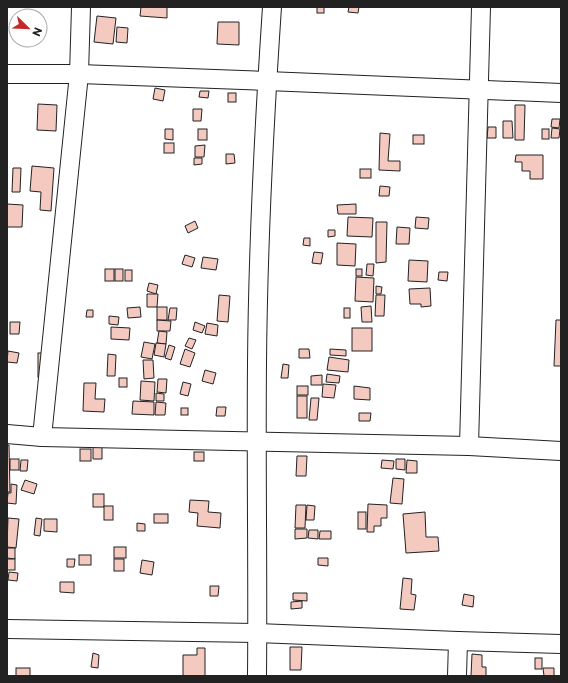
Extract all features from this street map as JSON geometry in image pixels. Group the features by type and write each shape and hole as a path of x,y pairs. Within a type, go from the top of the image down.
{"street":[{"path":"42,437 79,74 81,7"},
{"path":"257,676 257,363 260,241 267,81 272,7"},
{"path":"469,446 481,7"},
{"path":"7,74 79,74 561,93"},
{"path":"7,434 42,437 469,446 561,452"},
{"path":"7,629 257,633 561,644"},
{"path":"457,676 458,641"}],"building":[{"path":"141,7 167,7 167,18 140,16"},
{"path":"317,7 324,7 324,13 317,13"},
{"path":"349,7 359,7 358,13 348,12"},
{"path":"97,16 116,18 113,44 94,42"},
{"path":"218,22 239,22 239,45 217,44"},
{"path":"117,27 128,28 127,43 116,42"},
{"path":"155,88 165,90 163,101 153,99"},
{"path":"200,91 209,91 208,98 199,97"},
{"path":"228,93 236,93 236,102 228,102"},
{"path":"38,104 57,105 56,131 37,130"},
{"path":"515,105 525,105 524,140 515,140"},
{"path":"193,109 202,109 201,121 193,121"},
{"path":"552,119 560,119 559,128 551,127"},
{"path":"503,121 512,121 513,138 503,138"},
{"path":"488,127 496,127 496,138 487,138"},
{"path":"552,128 560,129 559,138 551,138"},
{"path":"165,129 173,129 173,140 165,139"},
{"path":"198,129 207,129 207,140 198,140"},
{"path":"542,129 549,129 549,139 542,139"},
{"path":"380,133 390,134 388,161 400,161 400,171 379,170"},
{"path":"413,135 424,135 424,144 413,144"},
{"path":"164,143 174,143 174,153 164,153"},
{"path":"205,145 204,157 195,157 195,146"},
{"path":"226,154 234,154 235,163 226,164"},
{"path":"516,155 543,155 543,179 530,179 530,171 522,171 522,162 515,162"},
{"path":"194,158 202,158 202,164 194,165"},
{"path":"32,166 54,168 51,211 40,210 41,192 30,191"},
{"path":"13,168 21,168 20,192 12,192"},
{"path":"360,169 371,169 371,178 360,178"},
{"path":"380,186 390,187 389,196 379,196"},
{"path":"7,204 23,205 22,227 7,227"},
{"path":"356,204 356,214 338,214 337,205"},
{"path":"348,217 373,218 372,237 347,236"},
{"path":"416,217 429,218 428,229 415,228"},
{"path":"195,221 198,228 188,233 185,226"},
{"path":"376,222 387,222 386,262 376,263"},
{"path":"397,227 410,228 409,244 396,244"},
{"path":"328,230 335,230 335,236 328,237"},
{"path":"304,238 310,238 310,246 303,245"},
{"path":"337,243 356,244 355,266 337,265"},
{"path":"314,252 323,253 321,264 312,263"},
{"path":"185,255 195,258 192,267 182,264"},
{"path":"203,257 218,259 216,270 201,268"},
{"path":"409,260 428,261 427,282 408,281"},
{"path":"367,264 374,264 373,276 366,275"},
{"path":"105,269 114,269 114,281 105,281"},
{"path":"115,269 123,269 123,281 115,281"},
{"path":"356,269 362,269 362,276 356,276"},
{"path":"125,270 132,270 132,281 125,281"},
{"path":"439,272 448,272 447,281 438,280"},
{"path":"356,277 374,278 373,302 355,301"},
{"path":"149,283 158,285 156,294 147,291"},
{"path":"376,286 382,287 381,294 376,294"},
{"path":"430,288 431,306 421,307 421,304 410,304 409,289"},
{"path":"147,294 158,294 157,307 147,307"},
{"path":"219,295 230,296 228,322 217,321"},
{"path":"376,295 385,295 384,316 375,316"},
{"path":"371,306 372,322 362,322 361,307"},
{"path":"140,307 141,317 128,318 127,308"},
{"path":"157,307 167,307 167,320 157,320"},
{"path":"170,308 177,308 176,320 168,320"},
{"path":"344,308 350,308 350,318 344,318"},
{"path":"87,310 93,310 93,317 86,317"},
{"path":"109,316 119,317 118,325 109,324"},
{"path":"157,320 171,321 170,331 157,331"},
{"path":"556,320 561,320 561,366 554,366"},
{"path":"10,322 20,322 19,334 10,334"},
{"path":"195,322 205,326 202,333 193,330"},
{"path":"207,323 218,325 217,336 205,334"},
{"path":"111,327 130,328 129,340 111,339"},
{"path":"352,328 372,328 372,351 352,351"},
{"path":"159,331 167,332 166,344 157,343"},
{"path":"189,338 196,340 192,349 185,346"},
{"path":"144,342 155,344 152,359 141,357"},
{"path":"156,343 166,344 164,357 154,355"},
{"path":"169,345 175,347 171,360 165,358"},
{"path":"185,349 195,353 190,367 180,364"},
{"path":"299,349 309,349 310,358 299,358"},
{"path":"330,349 346,350 346,356 330,355"},
{"path":"8,351 19,353 17,363 7,362"},
{"path":"38,353 47,353 47,377 38,377"},
{"path":"108,354 116,355 115,376 107,376"},
{"path":"329,357 349,360 348,372 327,370"},
{"path":"143,360 153,360 154,378 144,379"},
{"path":"283,364 289,365 288,378 281,378"},
{"path":"205,370 216,373 213,384 202,381"},
{"path":"327,374 340,376 339,383 326,382"},
{"path":"322,375 322,385 311,385 311,376"},
{"path":"119,378 127,378 127,387 119,387"},
{"path":"158,379 167,379 166,393 157,392"},
{"path":"141,381 155,382 154,401 140,400"},
{"path":"183,382 191,384 188,396 180,394"},
{"path":"84,383 96,383 95,399 105,399 104,412 83,411"},
{"path":"323,384 336,385 334,398 322,397"},
{"path":"297,386 308,386 308,395 297,395"},
{"path":"354,386 370,388 370,400 354,399"},
{"path":"156,393 164,394 164,401 156,401"},
{"path":"297,396 307,396 307,418 297,418"},
{"path":"311,398 319,398 317,420 309,420"},
{"path":"133,401 154,402 154,415 132,414"},
{"path":"156,402 166,403 165,415 155,415"},
{"path":"217,407 226,407 225,416 216,416"},
{"path":"181,408 188,408 188,415 181,415"},
{"path":"359,413 371,413 370,421 359,421"},
{"path":"7,445 9,445 10,492 7,492"},
{"path":"93,446 102,447 102,459 93,459"},
{"path":"80,449 91,449 91,461 80,461"},
{"path":"194,452 204,452 204,461 194,461"},
{"path":"297,456 307,456 306,476 296,476"},
{"path":"10,459 19,459 19,470 10,470"},
{"path":"396,459 405,459 405,470 396,469"},
{"path":"21,460 28,460 27,471 20,471"},
{"path":"382,460 394,461 393,469 381,468"},
{"path":"407,460 417,461 417,473 406,473"},
{"path":"393,478 404,479 402,504 390,503"},
{"path":"25,480 37,484 34,494 21,490"},
{"path":"11,484 17,485 16,504 7,503 8,493 11,493"},
{"path":"93,494 104,494 104,507 93,507"},
{"path":"190,500 209,501 208,512 221,513 220,528 197,526 198,513 189,512"},
{"path":"368,504 387,505 387,518 381,518 381,526 374,526 374,532 367,532"},
{"path":"296,505 306,505 305,528 295,528"},
{"path":"307,505 315,506 314,520 306,520"},
{"path":"104,506 113,506 113,520 104,520"},
{"path":"358,512 366,512 366,529 358,529"},
{"path":"425,512 426,537 438,537 439,551 406,553 403,514"},
{"path":"154,514 168,514 168,523 154,523"},
{"path":"8,518 19,519 16,548 7,547"},
{"path":"36,518 42,519 40,536 34,535"},
{"path":"44,519 57,519 57,532 44,531"},
{"path":"137,523 145,524 145,531 137,531"},
{"path":"295,529 307,529 307,538 295,539"},
{"path":"309,530 318,530 318,539 308,538"},
{"path":"320,531 331,531 331,539 319,539"},
{"path":"114,547 126,547 126,558 114,558"},
{"path":"7,548 15,548 15,559 7,558"},
{"path":"79,555 91,555 91,565 79,565"},
{"path":"318,558 328,558 328,566 318,565"},
{"path":"7,559 15,559 15,570 7,570"},
{"path":"67,559 75,559 74,567 67,567"},
{"path":"114,559 124,559 124,571 114,571"},
{"path":"142,560 154,562 152,575 140,573"},
{"path":"9,572 18,573 17,581 8,580"},
{"path":"403,578 412,579 411,594 416,595 414,610 400,609"},
{"path":"60,582 74,582 74,593 60,592"},
{"path":"210,586 219,586 218,596 210,596"},
{"path":"293,593 307,593 307,601 293,600"},
{"path":"464,594 474,596 473,607 462,605"},
{"path":"302,601 302,608 291,609 291,602"},
{"path":"290,647 302,647 301,670 290,670"},
{"path":"197,648 205,648 205,676 183,676 183,655 197,655"},
{"path":"93,653 99,655 98,668 91,667"},
{"path":"472,654 482,655 482,667 486,667 486,676 471,676"},
{"path":"535,658 542,658 542,669 535,669"},
{"path":"16,668 30,668 30,676 16,676"},
{"path":"543,668 554,668 554,676 544,676"}]}
